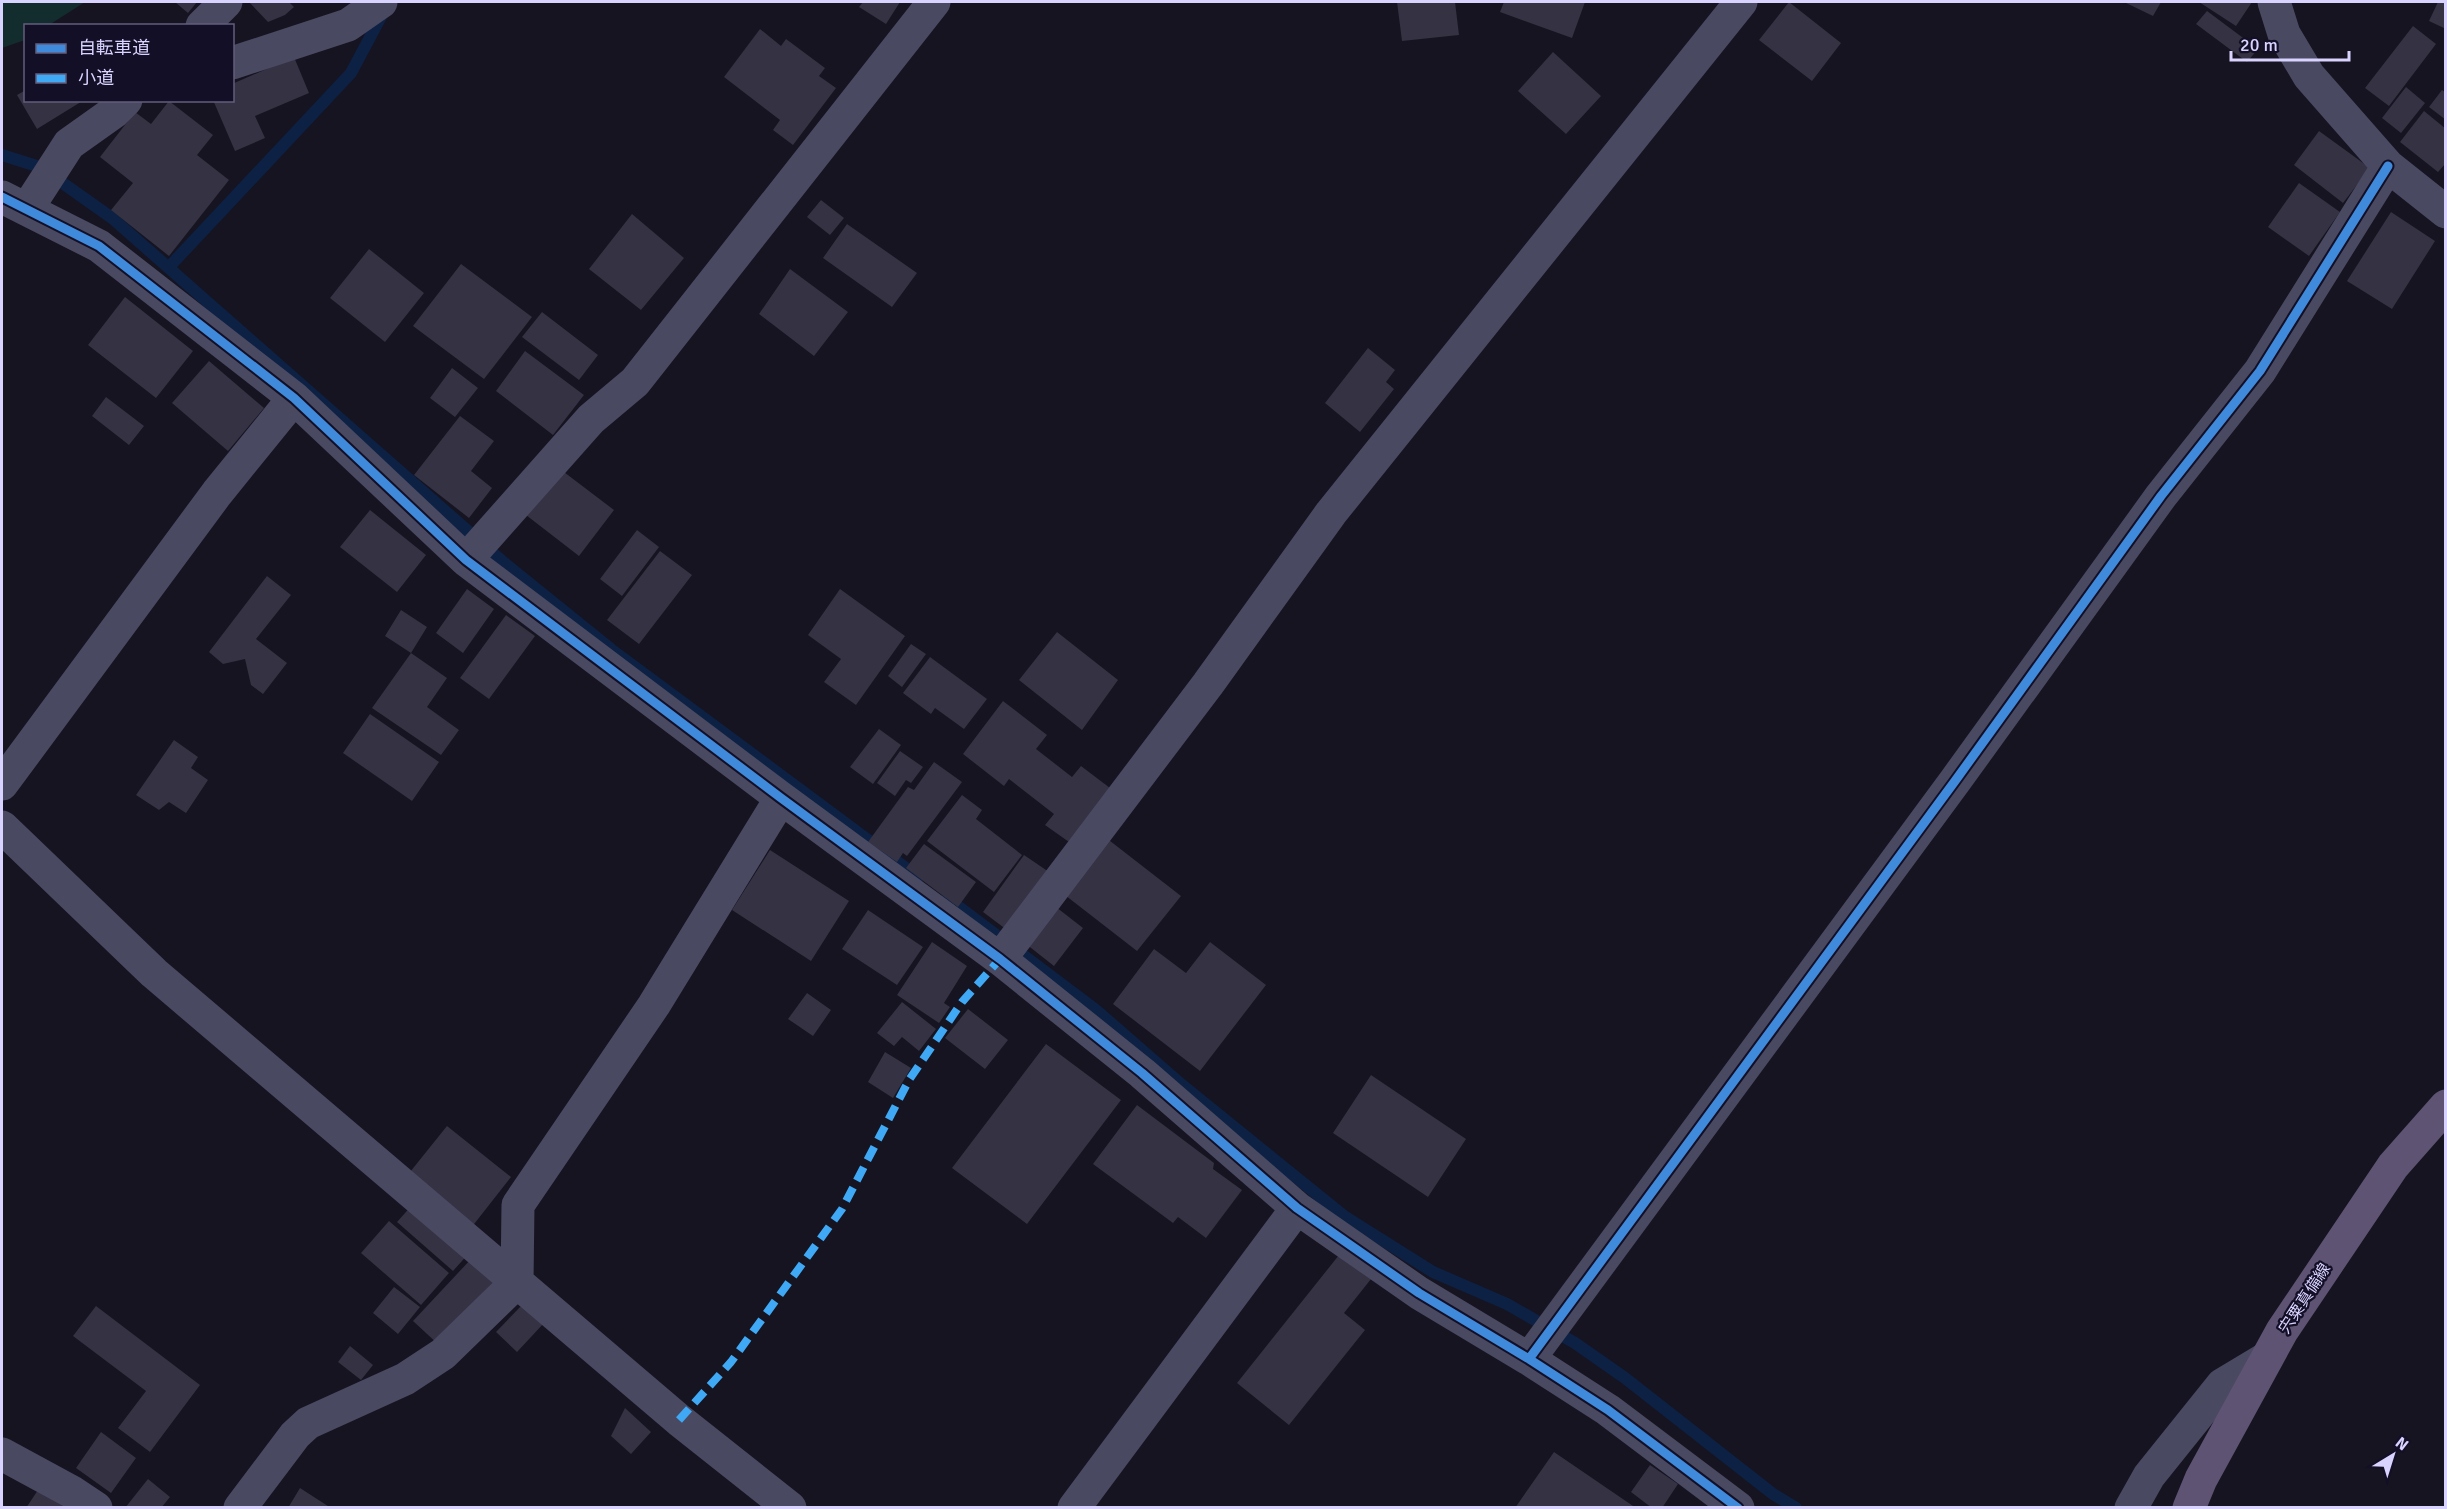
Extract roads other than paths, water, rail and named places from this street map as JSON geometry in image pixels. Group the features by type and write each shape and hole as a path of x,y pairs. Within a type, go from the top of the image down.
{"main road":[{"name":"宍粟真備線","path":"2189,1508 2201,1479 2282,1331 2393,1166 2445,1106"}],"street":[{"path":"203,24 226,2"},
{"path":"234,62 348,25 381,2"},
{"path":"465,560 591,419 635,382 934,2"},
{"path":"1000,959 1208,684 1331,513 1741,2"},
{"path":"2274,2 2284,34 2309,76 2388,166 2445,213"},
{"path":"128,104 69,144 14,203 99,246 294,398 465,560 781,798 1000,959 1142,1073 1297,1208 1419,1293 1608,1410 1737,1508"},
{"path":"1529,1359 1955,781 2161,496 2260,371 2388,166"},
{"path":"2,784 217,493 294,398"},
{"path":"240,1508 295,1435 308,1423 405,1379 443,1354 517,1282 518,1205 654,1005 781,798"},
{"path":"2,827 154,973 679,1420 790,1508"},
{"path":"1074,1508 1297,1208"},
{"path":"2131,1508 2149,1476 2222,1385 2267,1358"},
{"path":"2,1454 72,1492 96,1508"}],"waterway":[{"path":"169,267 351,73 384,11"},
{"path":"2,155 40,167 112,218 502,561 612,650 918,877"},
{"path":"947,898 1096,1010 1182,1085 1344,1216 1433,1272 1507,1304 1575,1343 1625,1378 1773,1494 1796,1508"}]}
